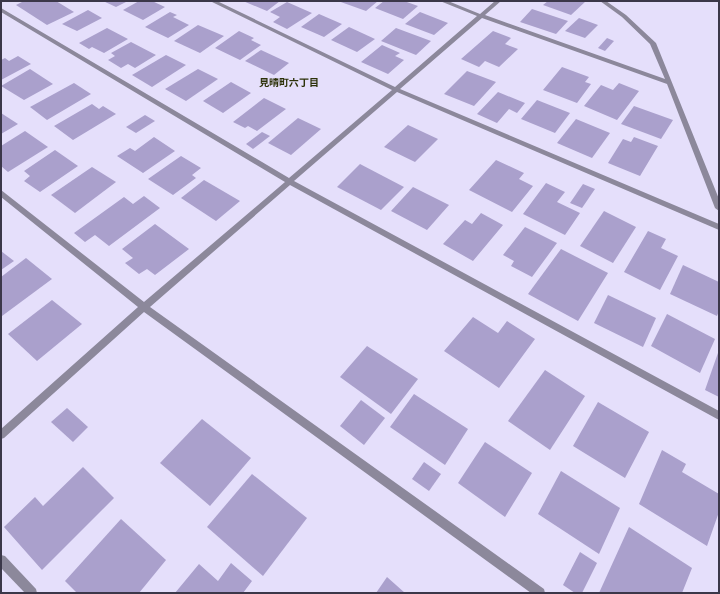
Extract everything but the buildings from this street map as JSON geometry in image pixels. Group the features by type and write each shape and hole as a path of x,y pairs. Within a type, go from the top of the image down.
{"street":[{"path":"213,1 397,90 719,228"},
{"path":"443,1 670,83"},
{"path":"1,435 144,306 397,90 498,1"},
{"path":"603,1 624,16 653,43 719,208"},
{"path":"1,10 289,181 719,416"},
{"path":"1,193 144,306 540,593"},
{"path":"1,560 32,593"}],"district":[{"name":"見晴町六丁目","path":"289,82"}]}
